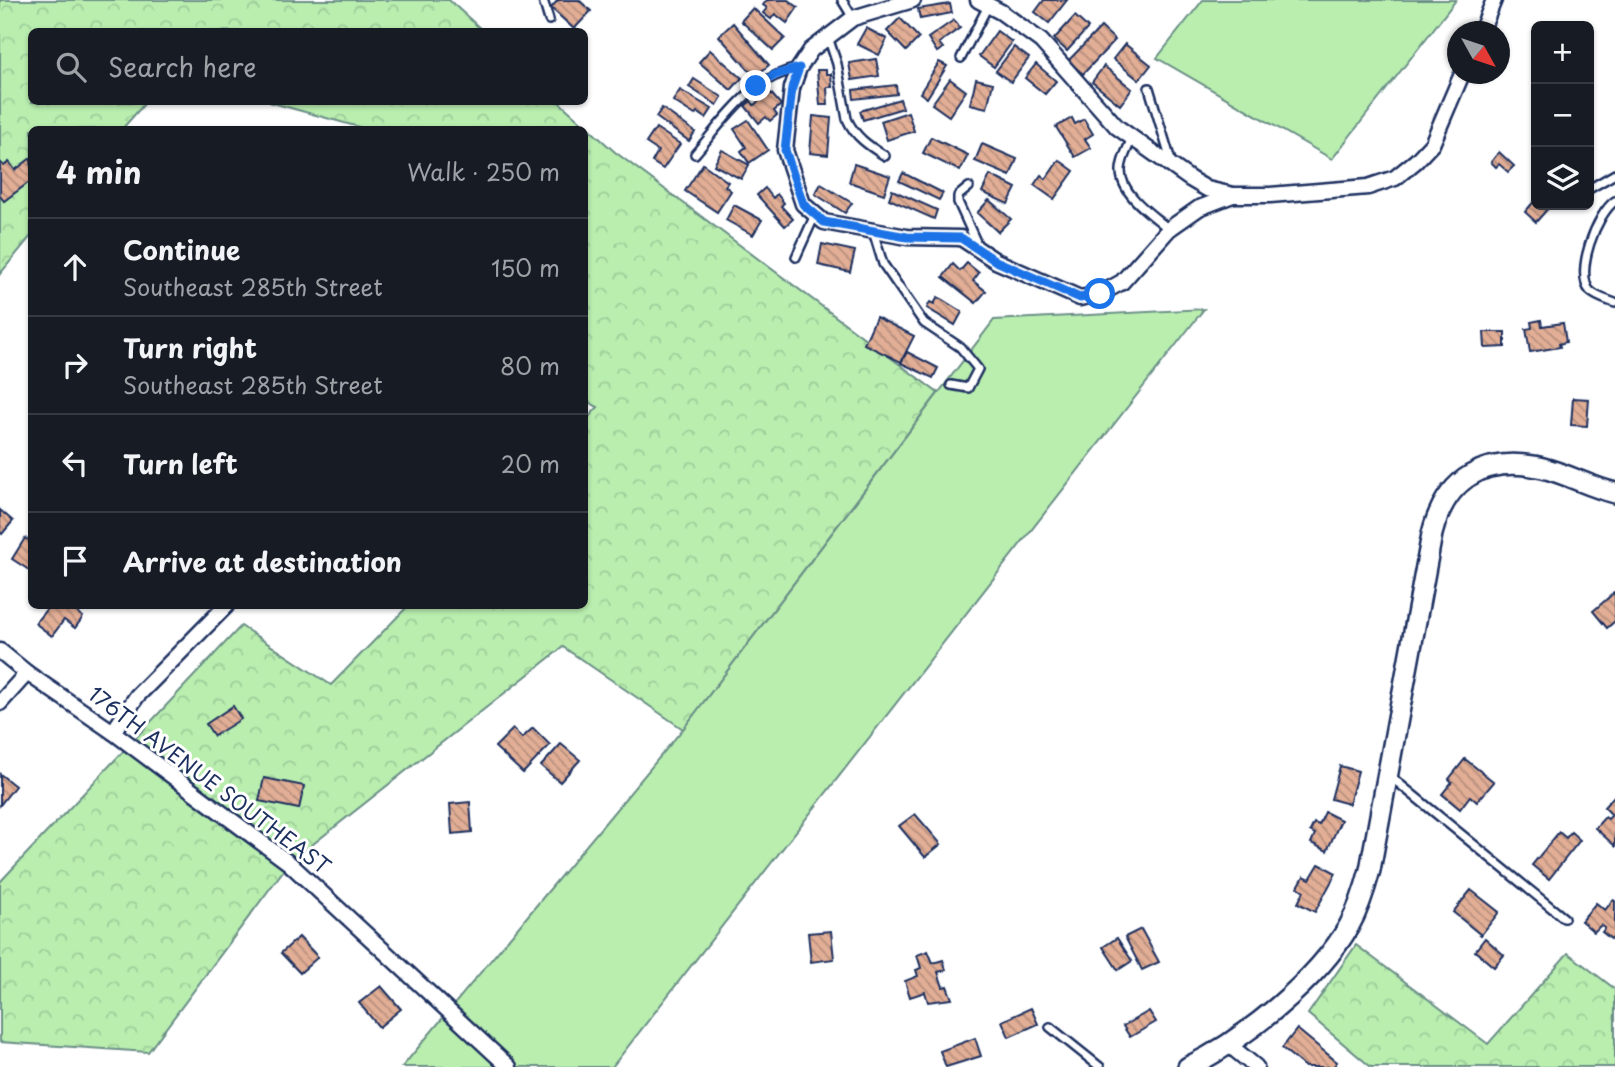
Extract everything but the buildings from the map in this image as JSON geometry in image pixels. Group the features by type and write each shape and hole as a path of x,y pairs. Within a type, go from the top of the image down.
{"street":[{"path":"913,0 853,18 811,50 799,68 792,88 785,150 803,204 824,222 907,237 961,238 996,261 1080,298 1100,294 1122,282 1169,229 1199,208 1233,195"},
{"path":"1485,21 1494,0"},
{"path":"983,3 1002,12 1041,41 1098,107 1132,138 1207,189 1233,195 1270,195 1368,187 1395,178 1432,144 1458,84"},
{"path":"1188,1067 1228,1044 1308,979 1324,962 1350,924 1364,893 1370,870 1436,519 1452,489 1480,469 1524,465 1544,468 1615,493"},
{"path":"113,732 137,696 223,609"},
{"name":"176TH AVENUE SOUTHEAST","path":"0,651 289,863 509,1067"},
{"path":"0,703 27,673"},
{"path":"1228,1044 1256,1067"}],"lane":[{"path":"543,0 549,20"},
{"path":"842,0 853,18"},
{"path":"961,58 983,3"},
{"path":"827,36 837,64 850,127 885,156"},
{"path":"695,154 756,86 775,75 799,68"},
{"path":"1149,88 1172,166"},
{"path":"1132,138 1121,167 1122,180 1132,195 1169,229"},
{"path":"1594,186 1615,174"},
{"path":"969,187 958,196 958,202 980,250"},
{"path":"1615,201 1607,206 1591,241 1583,275 1589,290 1615,303"},
{"path":"796,257 815,214"},
{"path":"873,230 883,264 924,323 960,347 978,369 968,387 951,385"},
{"path":"1388,775 1564,918"},
{"path":"1050,1027 1100,1067"}],"green space":[{"path":"0,0 449,0 480,28 28,28 28,105 143,105 125,126 28,126 28,240 0,274"},
{"path":"1203,0 1456,0 1332,159 1157,58"},
{"path":"280,105 562,105 586,126 355,126"},
{"path":"588,128 615,152 938,393 683,729 563,647 289,863 148,1052 0,1042 0,882 241,626 331,685 405,609 588,609 588,418 598,407 588,402"},
{"path":"1204,309 612,1067 402,1067 683,729 994,320"},
{"path":"1356,945 1488,1044 1568,953 1615,989 1615,1067 1371,1067 1308,1014"}],"route":[{"path":"756,86 775,75 799,68 792,88 785,150 803,204 824,222 907,237 961,238 996,261 1080,298 1100,294"}]}
